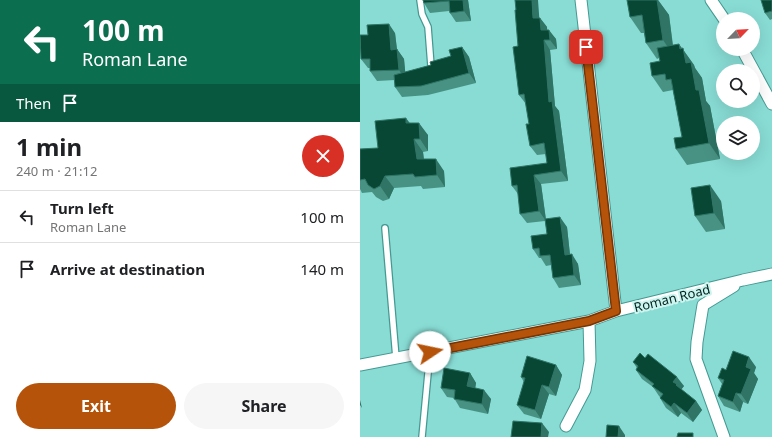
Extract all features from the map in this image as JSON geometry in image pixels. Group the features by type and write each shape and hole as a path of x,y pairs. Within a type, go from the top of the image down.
{"street":[{"path":"581,0 616,311"},
{"path":"711,0 719,12"},
{"path":"746,56 772,104"},
{"name":"Roman Road","path":"360,365 589,321 616,311 772,274"},
{"path":"724,437 696,359 697,342 703,305 743,280"},
{"path":"566,426 585,390 590,361 589,321"}],"lane":[{"path":"420,0 422,14 428,27 431,66 445,63"},
{"path":"385,228 396,358"},
{"path":"422,437 430,352"}],"building":[{"path":"423,0 463,0 464,11 450,13 449,1 424,3"},
{"path":"515,0 532,0 533,18 540,18 541,30 549,30 550,40 544,40 549,102 552,101 561,171 534,175 539,211 520,214 517,185 512,186 510,168 547,163 544,143 530,146 526,124 529,124 524,94 519,95 513,47 518,46"},
{"path":"627,0 657,0 663,40 646,43 642,15 630,17"},
{"path":"761,0 772,0 772,11 765,13"},
{"path":"389,24 391,50 397,49 399,70 370,71 370,59 361,59 360,35 368,35 367,25"},
{"path":"679,44 680,49 683,48 686,63 691,62 696,90 699,90 709,143 676,149 674,138 682,137 671,79 666,80 665,74 652,76 650,63 660,61 657,48"},
{"path":"462,47 469,73 421,86 395,87 394,75 431,65 430,62 451,56 449,50"},
{"path":"406,118 406,123 419,123 420,139 414,139 417,159 436,159 437,175 415,177 413,174 385,176 380,186 374,189 368,185 365,179 360,180 360,149 378,148 375,121"},
{"path":"710,185 714,213 695,216 691,188"},
{"path":"560,217 565,255 572,254 574,275 553,278 550,255 540,256 539,248 533,249 531,236 547,234 545,219"},
{"path":"733,351 749,357 746,367 751,369 741,394 736,393 733,402 718,396 724,380 718,378 722,368 726,370"},
{"path":"640,353 645,358 648,354 677,377 673,382 696,401 687,413 674,403 671,407 660,398 663,394 652,386 654,384 636,370 638,366 633,362"},
{"path":"527,356 556,365 549,387 542,385 535,410 517,405 525,378 521,377"},
{"path":"444,368 470,373 467,386 484,390 482,404 454,399 455,390 441,388"},
{"path":"513,421 542,423 541,437 511,437"},
{"path":"607,425 619,426 618,437 606,437"},
{"path":"678,433 693,433 693,437 677,437"}],"route":[{"path":"430,352 589,321 616,311 586,47"}]}
